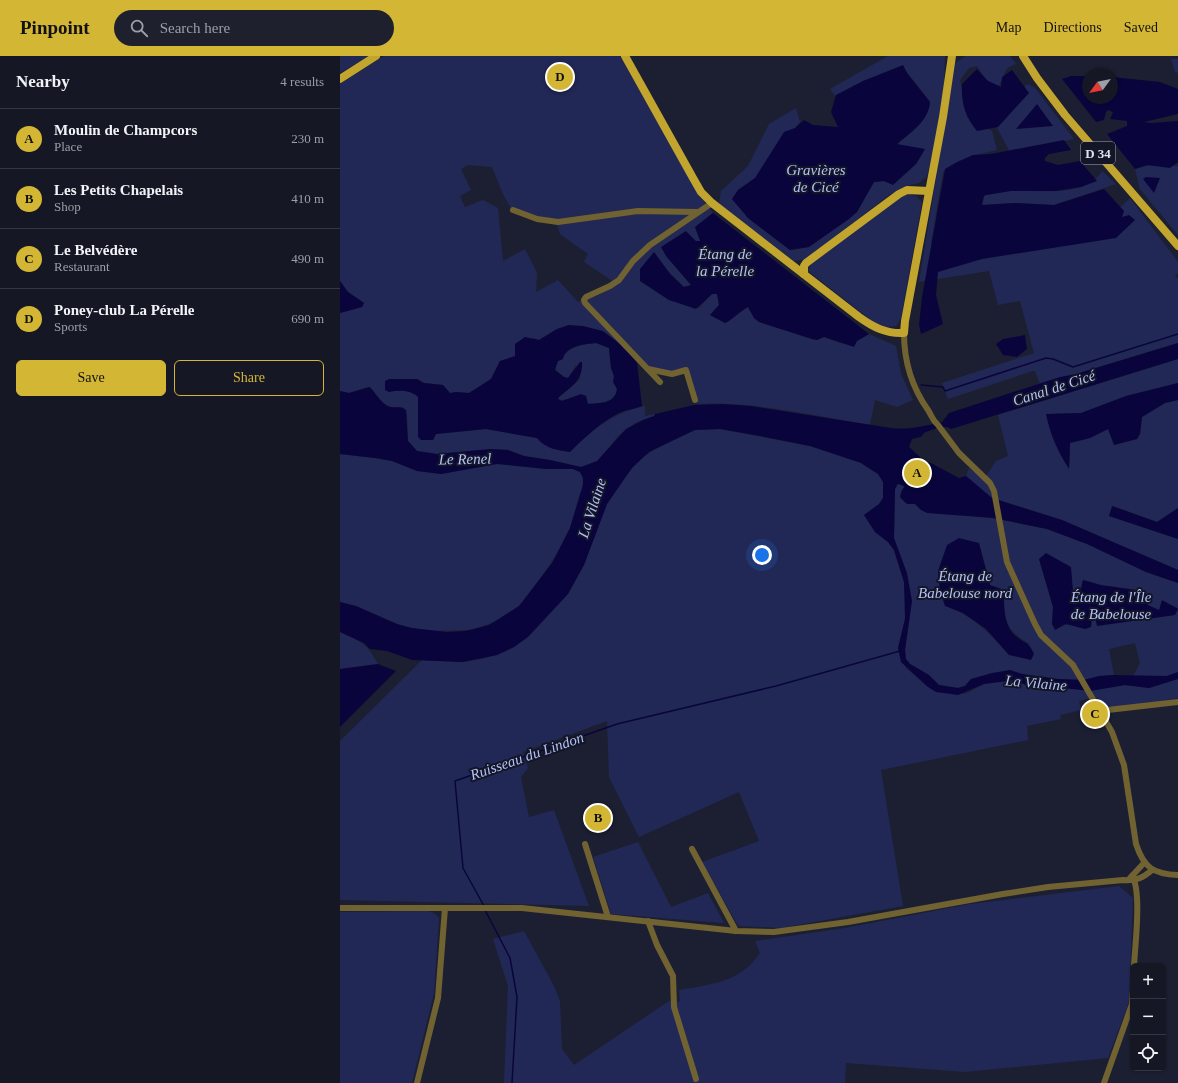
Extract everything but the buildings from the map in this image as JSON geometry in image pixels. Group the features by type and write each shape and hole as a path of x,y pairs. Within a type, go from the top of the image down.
{"main road":[{"path":"340,79 376,56"},
{"path":"625,56 701,192 712,203 869,324 883,331 904,333 952,56"},
{"name":"D 34","path":"1023,56 1041,84 1064,114 1178,246"},
{"path":"790,263 806,262 899,194 907,190 929,191"},
{"path":"804,274 804,266 806,262"}],"street":[{"path":"660,382 585,303 584,300 586,297 600,293 619,280 633,261 650,245 712,203"},
{"path":"513,210 537,219 558,222 638,211 697,212"},
{"path":"904,333 905,358 908,374 931,418 964,459 983,475 994,491 1002,543 1010,572 1041,635 1070,661 1112,732 1124,765 1136,844 1148,867 1178,875"},
{"path":"648,369 672,374 686,370 695,400"},
{"path":"1099,711 1178,702"},
{"path":"585,844 608,916"},
{"path":"692,849 736,931"},
{"path":"1134,878 1148,867"},
{"path":"340,908 522,908 648,920 736,931 787,932 1048,887 1144,877 1148,867"},
{"path":"1134,878 1137,895 1134,963"},
{"path":"417,1083 438,998 445,908"},
{"path":"648,920 657,945 673,976 674,1007 696,1079"},
{"path":"1104,1083 1132,1004 1132,999"}],"shaded area":[{"path":"340,56 369,56 340,73"},
{"path":"384,56 620,56 693,185 713,213 695,227 701,241 696,241 666,256 691,285 684,287 665,268 640,281 669,300 699,308 712,294 717,294 719,305 710,315 725,323 748,307 754,318 759,322 812,339 817,340 824,337 847,344 869,334 896,346 901,374 913,400 897,407 875,400 870,425 762,407 698,404 688,368 671,372 647,367 637,362 620,344 569,325 557,329 539,340 533,338 515,344 515,357 500,361 491,379 469,393 450,393 443,385 424,383 417,379 389,379 385,382 389,392 405,391 418,397 418,437 422,440 433,440 436,434 486,429 537,438 548,446 570,452 586,436 613,417 645,406 645,416 655,414 655,416 635,423 619,435 597,462 581,467 524,456 508,450 491,449 437,454 417,451 408,441 407,414 403,407 389,407 385,405 370,387 349,393 340,391 340,313 362,307 364,303 348,292 340,281 340,84","holes":["468,165 492,167 503,194 513,212 557,224 560,234 588,254 584,262 617,284 599,295 578,302 558,280 536,292 537,273 525,249 503,261 498,208 483,200 465,207 460,196 471,190 461,169"]},
{"path":"888,56 945,56 944,87 938,131 927,176 919,183 906,186 889,195 806,259 794,261 719,204 721,191 748,166 769,124 796,108 800,122 755,178 738,190 732,199 748,218 790,250 809,247 857,212 874,182 884,181 893,184 916,164 925,149 897,145 924,119 930,102 905,70 863,81 835,96 830,89"},
{"path":"966,56 1010,56 1016,64 1007,68 999,86 986,80 977,66 969,68 960,80 967,117 992,131 997,150 971,156 943,172 931,243 967,243 1103,224 1130,198 1178,262 1178,273 1175,275 1178,279 1178,343 1040,384 1035,371 1033,371 948,399 942,383 1034,353 1020,301 998,305 989,271 919,282 955,63"},
{"path":"1171,59 1178,59 1178,73 1175,72"},
{"path":"1027,84 1035,88 1074,139 1011,154 995,124"},
{"path":"1151,165 1178,166 1178,235 1140,189 1135,169"},
{"path":"1102,171 1116,184 1054,205 1015,203 982,205 984,195 1010,191 1060,191 1084,186 1094,180"},
{"path":"907,194 916,196 922,202 901,318 896,326 885,327 876,324 808,271 812,261 891,202"},
{"path":"596,343 609,348 611,368 614,376 613,381 617,389 616,394 613,398 606,402 587,404 586,396 578,396 564,400 557,399 580,379 576,365 568,378 564,377 555,369 558,361 562,360 568,351 576,347"},
{"path":"1178,359 1178,383 1126,396 1081,413 1047,414 1054,441 1065,459 1070,464 1070,443 1090,438 1108,429 1114,445 1137,439 1140,434 1142,417 1165,403 1178,400 1178,508 1157,522 1113,506 1109,516 1178,539 1178,570 1062,520 992,498 966,476 969,468 984,479 996,461 1008,456 998,415"},
{"path":"720,429 810,446 861,463 878,474 883,482 883,498 879,504 864,515 875,532 888,542 894,550 904,582 906,606 905,619 898,648 906,668 928,687 965,694 984,684 1014,680 1033,688 1049,691 1064,688 1090,691 1125,685 1149,688 1178,679 1178,698 1133,706 1104,708 1095,697 1079,701 1081,710 1060,715 1061,719 1027,726 1028,740 881,770 903,906 781,928 738,926 702,862 759,841 739,792 639,837 609,777 607,721 523,752 528,768 521,777 529,817 554,810 589,906 340,900 340,741 422,660 463,662 481,659 497,655 514,647 527,637 568,594 584,565 607,504 623,479 640,459 668,441 695,430"},
{"path":"340,454 392,461 417,471 441,474 497,464 546,469 573,469 580,472 583,478 582,491 580,493 570,528 557,554 527,598 519,606 499,620 473,630 432,631 404,627 356,606 340,602"},
{"path":"899,482 905,485 900,497 908,504 915,504 921,510 993,518 1047,529 1087,544 1146,572 1178,583 1178,608 1162,601 1159,611 1083,580 1080,593 1073,591 1039,559 1053,607 1052,624 1073,625 1085,629 1091,627 1092,616 1095,616 1097,625 1174,615 1178,609 1178,672 1167,676 1133,676 1140,663 1135,643 1109,649 1114,675 1099,676 1084,680 1058,679 1022,674 1010,670 971,679 965,686 958,688 939,685 929,675 910,664 906,659 905,650 912,601 894,538 895,489","holes":["979,543 990,585 1004,590 1004,608 1007,622 1010,628 1021,639 1030,644 1009,655 995,639 973,620 945,605"]},
{"path":"340,632 354,638 367,647 378,664 340,669"},
{"path":"638,842 671,907 708,893 724,923 611,914 593,857"},
{"path":"1119,886 1133,898 1129,1002 1108,1058 965,1072 846,1063 845,1083 504,1083 508,986 493,939 524,931 554,986 560,1001 562,1049 574,1065 669,1001 680,1002 679,990 714,984 744,971 760,953 755,941 845,928 970,904"},
{"path":"428,911 434,913 439,918 434,993 412,1083 340,1083 340,912"}],"water":[{"name":"Gravières de Cicé","path":"903,65 907,73 930,102 929,109 923,121 897,144 925,149 916,164 893,185 884,181 874,182 857,212 809,247 790,250 748,218 732,199 738,190 755,178 784,132 795,128 804,120 813,125 838,127 831,112 836,95 863,81"},
{"path":"977,69 988,81 1001,87 1002,77 1012,70 1029,93 998,127 977,131 969,120 963,103 962,84"},
{"path":"1071,76 1082,76 1082,104 1118,104 1118,78 1160,82 1178,89 1178,114 1144,122 1151,123 1178,121 1178,162 1170,168 1147,165 1135,169 1107,134 1127,126 1127,121 1110,119 1113,112 1108,110 1104,120 1096,122 1062,79"},
{"path":"1037,104 1053,126 1016,129"},
{"path":"1064,140 1071,150 1049,154 1045,158 1045,161 1058,165 1080,161 1097,181 1081,187 1056,191 1011,191 986,195 984,196 982,205 1015,203 1054,205 1104,189 1124,211 1122,217 1129,215 1135,220 1116,238 982,259 938,272 936,295 943,324 921,334 919,325 922,297 945,169 973,155 991,154"},
{"path":"1146,177 1160,178 1154,193 1143,179"},
{"name":"Étang de la Pérelle","path":"713,213 869,334 857,341 854,347 824,337 817,340 812,339 759,322 754,318 748,307 725,323 710,315 719,305 717,294 712,294 696,309 669,300 640,281 640,269 654,252 671,275 684,287 691,285 666,256 661,247 686,231 696,241 700,241 695,227"},
{"path":"340,281 348,292 364,303 362,307 340,313"},
{"path":"569,325 583,326 603,331 620,344 637,362 642,406 622,412 612,417 581,441 570,452 548,447 537,438 486,429 436,434 433,440 421,440 418,437 418,397 408,392 389,392 385,390 385,381 389,379 417,379 424,383 443,385 450,393 469,393 491,379 500,361 515,356 515,344 525,337 539,340 557,329","holes":["596,343 609,348 611,368 614,376 613,382 617,389 613,398 606,402 588,404 586,396 581,394 562,401 558,399 579,379 582,369 582,362 580,362 568,378 564,377 555,370 558,361 563,359 567,351 576,346"]},
{"path":"1025,335 1027,349 1017,357 1003,355 996,344 1003,339"},
{"path":"1178,343 1178,359 951,429 941,427 934,429 924,433 921,437 912,439 909,447 920,457 915,467 906,470 901,475 895,489 894,538 907,573 912,601 905,650 906,659 910,664 929,675 939,685 958,688 965,686 971,679 1010,670 1022,674 1058,679 1084,680 1099,676 1114,675 1167,676 1178,672 1178,679 1149,688 1125,685 1090,691 1064,688 1049,691 1033,688 1014,680 984,684 958,695 936,692 928,687 901,662 898,648 905,619 904,582 894,550 888,542 875,532 864,515 879,504 883,498 883,482 878,474 861,463 810,446 720,429 695,430 649,452 632,468 607,504 584,565 568,594 528,637 514,647 497,655 463,662 412,660 387,651 370,649 364,643 340,632 340,602 356,606 397,624 412,628 447,632 465,631 489,625 519,606 552,563 570,528 583,485 583,478 580,472 573,469 546,469 497,464 441,474 417,471 392,461 340,454 340,391 349,393 369,387 385,404 390,407 402,408 406,410 408,441 417,451 437,454 491,449 508,450 524,456 581,467 597,461 626,429 654,416 655,414 694,405 722,404 751,406 891,428 916,427 942,422 949,413 1060,377 1076,374"},
{"path":"1178,383 1178,400 1165,403 1142,417 1140,434 1137,439 1114,445 1108,429 1090,438 1070,443 1069,469 1055,443 1046,414 1081,413 1126,396"},
{"path":"929,462 959,478 966,476 992,498 1062,520 1178,570 1178,583 1146,572 1087,544 1047,529 993,518 927,513 915,504 907,504 900,497 901,492 909,479 917,482 924,468 920,466 921,463 927,465"},
{"path":"1112,506 1157,522 1178,508 1178,539 1109,516"},
{"name":"Étang de Babelouse nord","path":"959,538 979,543 990,585 1004,590 1004,609 1007,622 1012,632 1030,647 1034,654 1031,660 1009,655 986,629 963,613 945,606 940,591 938,571 947,545"},
{"name":"Étang de l'Île de Babelouse","path":"1046,553 1071,567 1073,591 1080,593 1083,580 1101,585 1144,591 1148,605 1159,610 1162,600 1178,609 1175,615 1097,626 1095,616 1092,616 1091,627 1085,629 1066,624 1055,630 1052,624 1053,607 1039,559"},
{"path":"378,664 396,671 340,727 340,669"}],"waterway":[{"name":"Canal de Cicé","path":"921,385 943,387 945,391 1046,358 1053,359 1073,367 1178,334"},
{"name":"La Vilaine","path":"892,473 895,478 917,486"},
{"name":"Ruisseau du Lindon","path":"484,906 463,868 455,781 617,724 776,686 900,651"},
{"name":"Ruisseau du Lindon","path":"485,910 510,958 517,997 512,1083"}],"place":[{"name":"Poney-club La Pérelle","path":"560,77"},
{"name":"Moulin de Champcors","path":"917,473"},
{"name":"Le Belvédère","path":"1095,714"},
{"name":"Les Petits Chapelais","path":"598,818"}],"water label":[{"name":"Le Renel","path":"465,459"}]}
